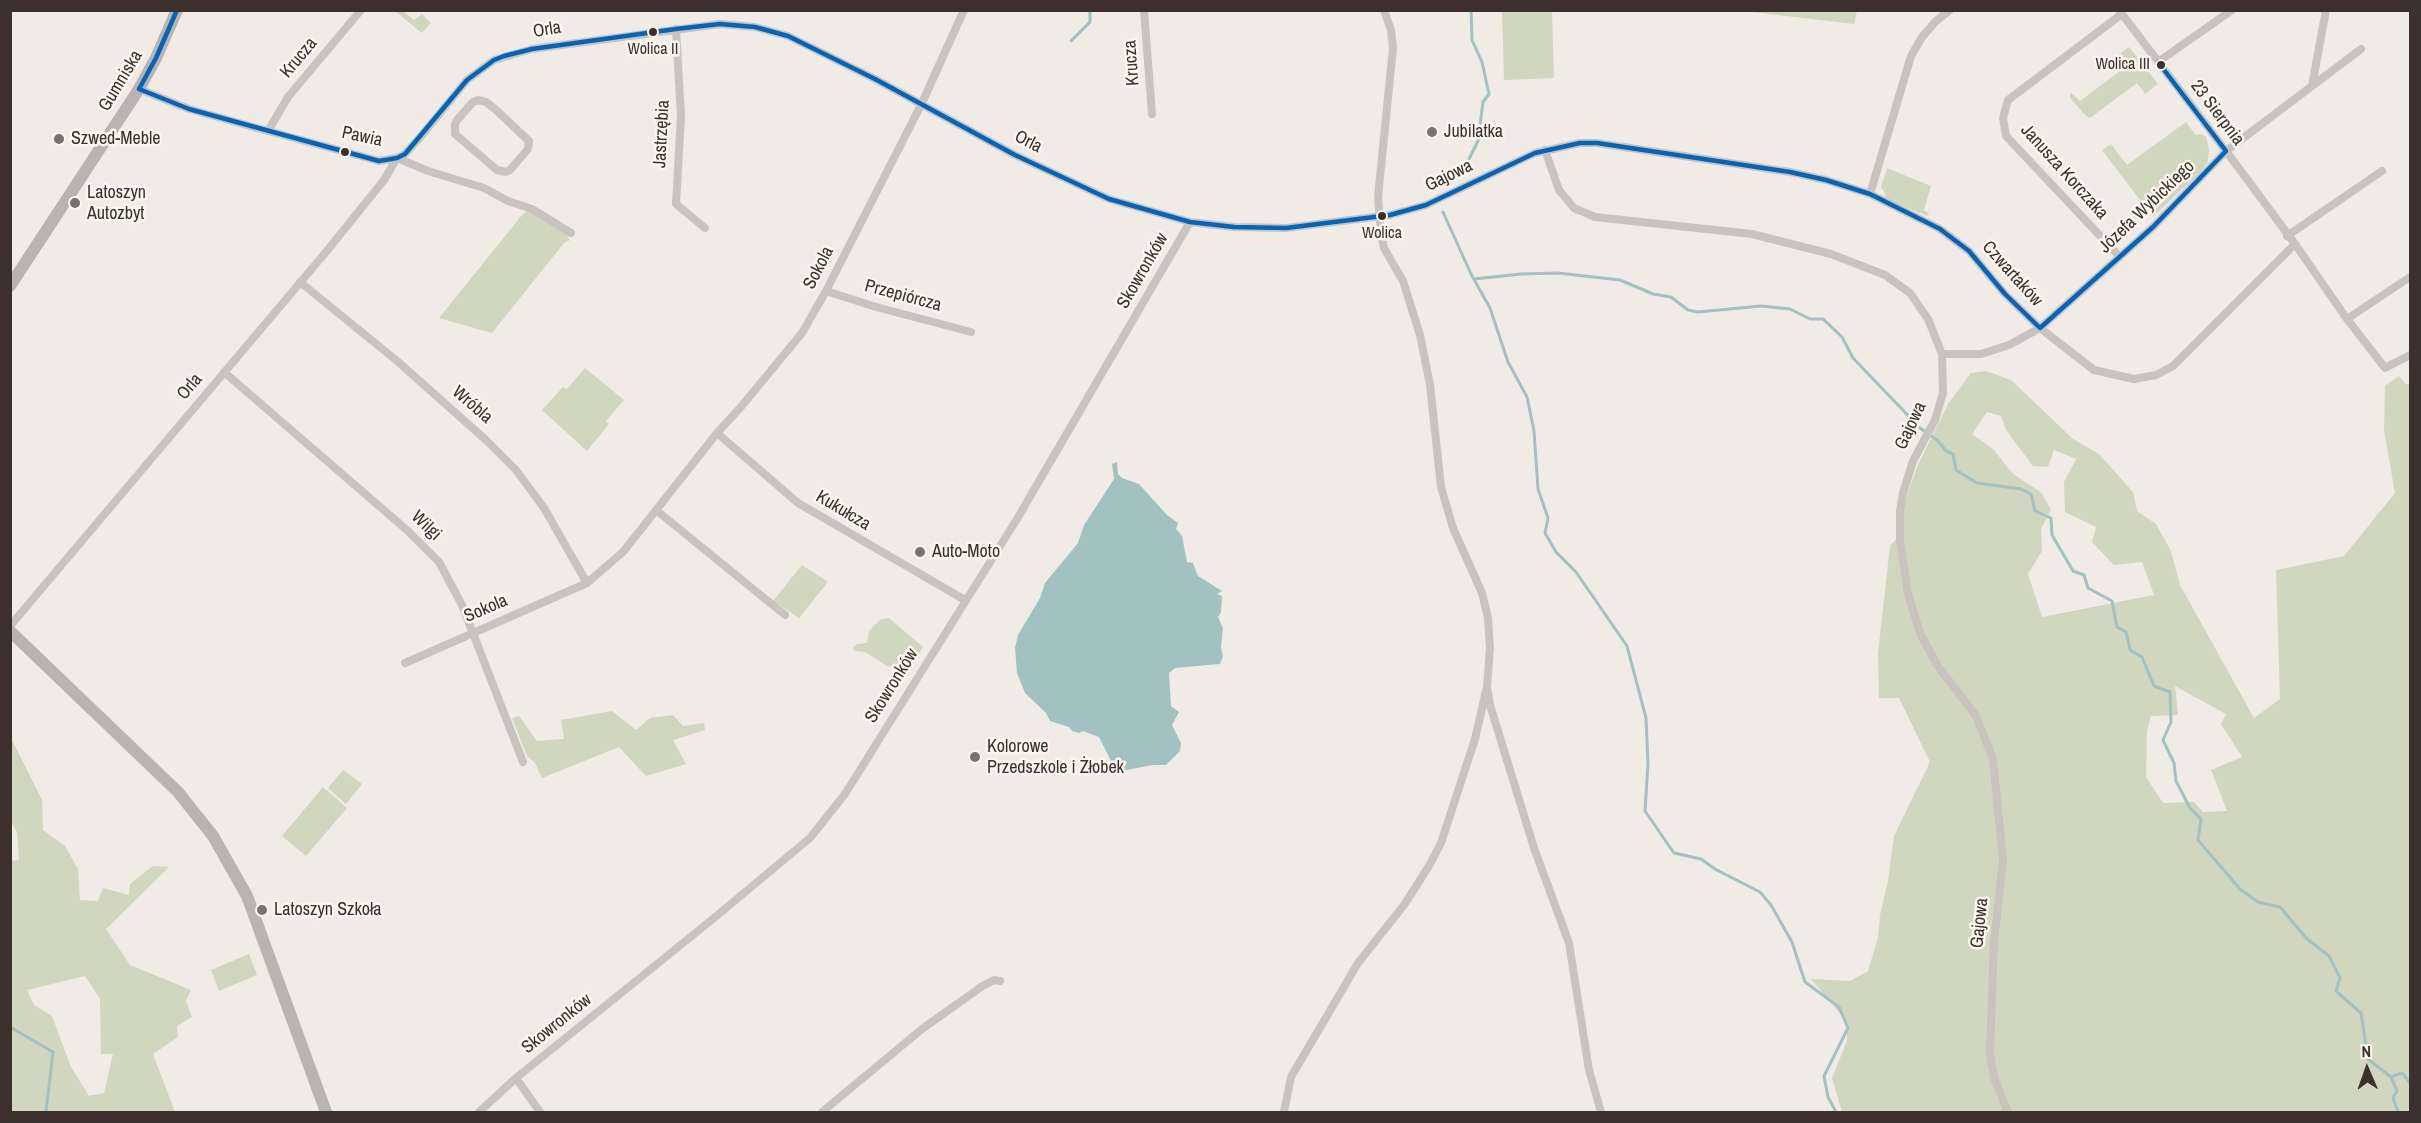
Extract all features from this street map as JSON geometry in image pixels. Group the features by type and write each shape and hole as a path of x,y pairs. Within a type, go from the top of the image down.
{"street":[{"name":"Gumniska","path":"10,286 139,88 156,58 177,10"},
{"name":"Krucza","path":"268,131 288,98 361,10"},
{"name":"Sokola","path":"405,663 587,583 622,552 717,433 802,333 826,291 922,103 964,10"},
{"name":"Krucza","path":"1144,10 1152,114"},
{"path":"1284,1113 1291,1077 1358,963 1404,904 1441,843 1475,740 1487,687 1490,631 1482,593 1445,504 1441,488 1430,385 1422,344 1403,281 1384,248 1378,218 1378,197 1393,67 1391,30 1384,10"},
{"path":"1870,194 1911,56 1922,37 1950,10"},
{"path":"2158,62 2232,10"},
{"path":"2312,86 2326,10"},
{"name":"23 Sierpnia","path":"2120,12 2226,151 2385,368 2410,355"},
{"name":"Janusza Korczaka","path":"2120,12 2008,100 2003,118 2006,136 2120,257"},
{"name":"Orla","path":"10,629 300,282 384,180 398,158 405,154 422,135 467,80 494,60 532,49 676,29 720,24 755,27 788,36 922,103 1015,155 1109,199 1190,222 1234,227 1286,228 1378,218"},
{"name":"Jastrzębia","path":"676,29 681,116 676,204 705,228"},
{"name":"Józefa Wybickiego","path":"1942,354 1981,354 2009,345 2040,328 2120,257 2226,151 2361,49"},
{"name":"Pawia","path":"139,88 189,109 268,131 379,160 398,158 532,209 571,233"},
{"path":"483,101 527,136 529,145 510,170 502,172 454,130 457,120 473,102 483,101"},
{"name":"Czwartaków","path":"1545,150 1565,145 1598,143 1790,172 1826,180 1870,194 1940,229 1955,239 1969,251 2005,294 2040,328 2094,370 2134,380 2156,375 2173,366 2295,244"},
{"name":"Gajowa","path":"1378,218 1414,209 1439,199 1545,150 1559,190 1574,208 1595,217 1752,234 1831,254 1885,275 1911,293 1928,319 1942,354 1943,393 1931,427 1913,461 1903,493 1900,531 1902,552 1908,594 1920,633 1937,665 1977,716 1993,759 2003,860 1994,942 1990,1053 1994,1078 2008,1113"},
{"path":"2288,236 2382,171"},
{"name":"Skowronków","path":"479,1113 516,1078 810,838 845,794 964,600 1017,519 1190,222"},
{"path":"2347,319 2410,277"},
{"name":"Wróbla","path":"300,282 396,360 486,440 516,470 544,508 587,583"},
{"name":"Przepiórcza","path":"826,291 971,332"},
{"name":"Wilgi","path":"224,372 424,544 439,562 452,582 522,762"},
{"name":"Kukułcza","path":"717,433 798,503 964,600"},
{"path":"656,510 785,615"},
{"path":"10,629 178,792 217,843 251,905 326,1113"},
{"path":"1487,687 1490,705 1534,848 1569,944 1589,1070 1601,1113"},
{"path":"822,1113 922,1029 981,987 994,980 1000,981"},
{"name":"Skowronków","path":"516,1078 540,1113"}],"green space":[{"path":"1857,10 1854,24 1744,11"},
{"path":"395,11 403,11 414,20 422,14 431,23 422,33"},
{"path":"1502,11 1552,11 1554,78 1504,80"},
{"path":"2129,47 2158,84 2145,94 2137,83 2090,118 2086,116 2070,98 2070,92 2080,101 2124,68 2117,56"},
{"path":"2186,122 2196,135 2202,134 2206,137 2209,150 2208,161 2200,172 2153,217 2102,150 2111,144 2127,165"},
{"path":"1887,168 1931,186 1924,210 1929,213 1927,216 1885,198 1886,195 1881,187"},
{"path":"528,211 566,234 570,240 564,243 492,333 439,318 522,215"},
{"path":"585,368 624,400 606,421 609,424 587,451 542,410 563,387 567,389"},
{"path":"1986,371 2011,380 2073,439 2099,454 2133,492 2137,511 2156,524 2171,551 2180,585 2254,718 2280,699 2276,570 2344,556 2395,493 2384,430 2385,386 2399,376 2406,384 2410,384 2410,1112 1842,1112 1832,1078 1847,1041 1847,1022 1811,979 1850,981 1868,971 1878,937 1894,836 1930,762 1899,698 1879,698 1878,653 1890,546 1904,530 1903,509 1917,467 1948,404 1971,373","holes":["1987,412 2001,416 2006,430 2033,466 2048,467 2054,450 2076,459 2064,482 2065,512 2096,527 2092,542 2114,565 2142,562 2154,595 2042,617 2028,574 2042,551 2041,529 2051,510 2042,493 2013,474 1993,449 1972,434","2175,686 2226,714 2221,724 2242,757 2211,770 2227,811 2203,812 2194,802 2163,803 2146,777 2147,731 2151,716 2178,715"]},
{"path":"802,565 828,582 799,618 773,601"},
{"path":"889,618 923,647 910,668 908,677 903,668 887,666 865,652 855,651 853,648 857,644 867,643 869,631 881,619"},
{"path":"612,711 636,730 650,718 673,715 683,726 704,723 705,730 673,740 686,764 646,776 619,747 542,778 535,763 527,756 512,718 519,716 537,741 564,739 561,720"},
{"path":"11,738 42,800 43,830 65,846 78,869 80,900 98,901 103,888 129,895 130,884 153,866 169,867 106,929 130,965 191,990 186,1001 192,1017 177,1026 178,1037 153,1054 175,1112 11,1112 10,861 19,860 17,833 11,820","holes":["85,976 100,999 101,1054 113,1054 104,1093 89,1096 71,1067 52,1016 34,1005 27,990"]},
{"path":"343,770 362,784 346,804 328,788"},
{"path":"323,787 347,808 306,856 282,836"},
{"path":"249,954 257,975 219,991 211,970"}],"water":[{"path":"1117,462 1118,474 1122,478 1139,484 1167,515 1178,523 1176,529 1182,536 1187,562 1193,563 1198,576 1222,591 1217,594 1222,596 1221,612 1218,617 1223,628 1221,647 1223,656 1220,664 1175,668 1169,673 1171,706 1179,712 1172,725 1181,743 1180,751 1166,765 1121,771 1111,761 1099,737 1083,731 1079,733 1072,731 1069,727 1050,721 1046,713 1025,693 1017,673 1015,648 1018,635 1040,598 1045,583 1078,543 1084,525 1114,479 1112,464"}],"waterway":[{"path":"1071,41 1090,22 1090,10"},
{"path":"1440,185 1463,171 1478,141 1483,102 1489,94 1482,62 1472,40 1471,10"},
{"path":"1443,212 1471,274 1490,308 1508,362 1527,397 1534,431 1538,489 1548,518 1545,533 1556,552 1576,572 1627,646 1646,718 1648,764 1645,811 1674,853 1701,859 1715,869 1760,892 1771,905 1792,942 1805,982 1839,1007 1848,1028 1824,1076 1828,1097 1836,1112"},
{"path":"1474,279 1558,273 1620,280 1653,294 1671,297 1688,310 1698,312 1761,306 1790,309 1810,319 1823,319 1842,337 1853,358 1920,428 1937,440 1946,451 1953,454 1956,470 1977,483 2021,489 2031,494 2035,511 2051,518 2052,535 2073,571 2084,575 2088,588 2112,601 2117,627 2126,632 2130,650 2142,657 2154,686 2170,692 2171,722 2163,740 2174,763 2176,781 2190,808 2201,819 2198,840 2240,889 2258,902 2280,907 2307,939 2329,956 2340,978 2336,991 2361,1013 2368,1059 2391,1077 2402,1073 2410,1083"},
{"path":"10,1027 53,1052 46,1112"},
{"path":"2391,1077 2397,1091 2393,1098 2398,1112"}],"transit line":[{"path":"177,10 156,58 139,89 189,109 379,161 405,154 467,80 494,60 504,56 532,49 676,29 720,24 755,27 788,36 875,79 1015,155 1109,199 1190,222 1234,227 1286,228 1390,215 1426,205 1535,153 1580,143 1597,143 1790,172 1826,180 1870,194 1940,229 1969,251 2005,294 2040,328 2153,227 2226,151 2158,62"}],"place":[{"name":"Wolica II","path":"653,32"},
{"name":"Wolica III","path":"2161,65"},
{"name":"Jubilatka","path":"1432,132"},
{"name":"Szwed-Meble","path":"59,139"},
{"name":"Latoszyn Autozbyt","path":"75,203"},
{"name":"Wolica","path":"1382,216"},
{"name":"Auto-Moto","path":"920,552"},
{"name":"Kolorowe Przedszkole i Żłobek","path":"975,757"},
{"name":"Latoszyn Szkoła","path":"262,910"}]}
